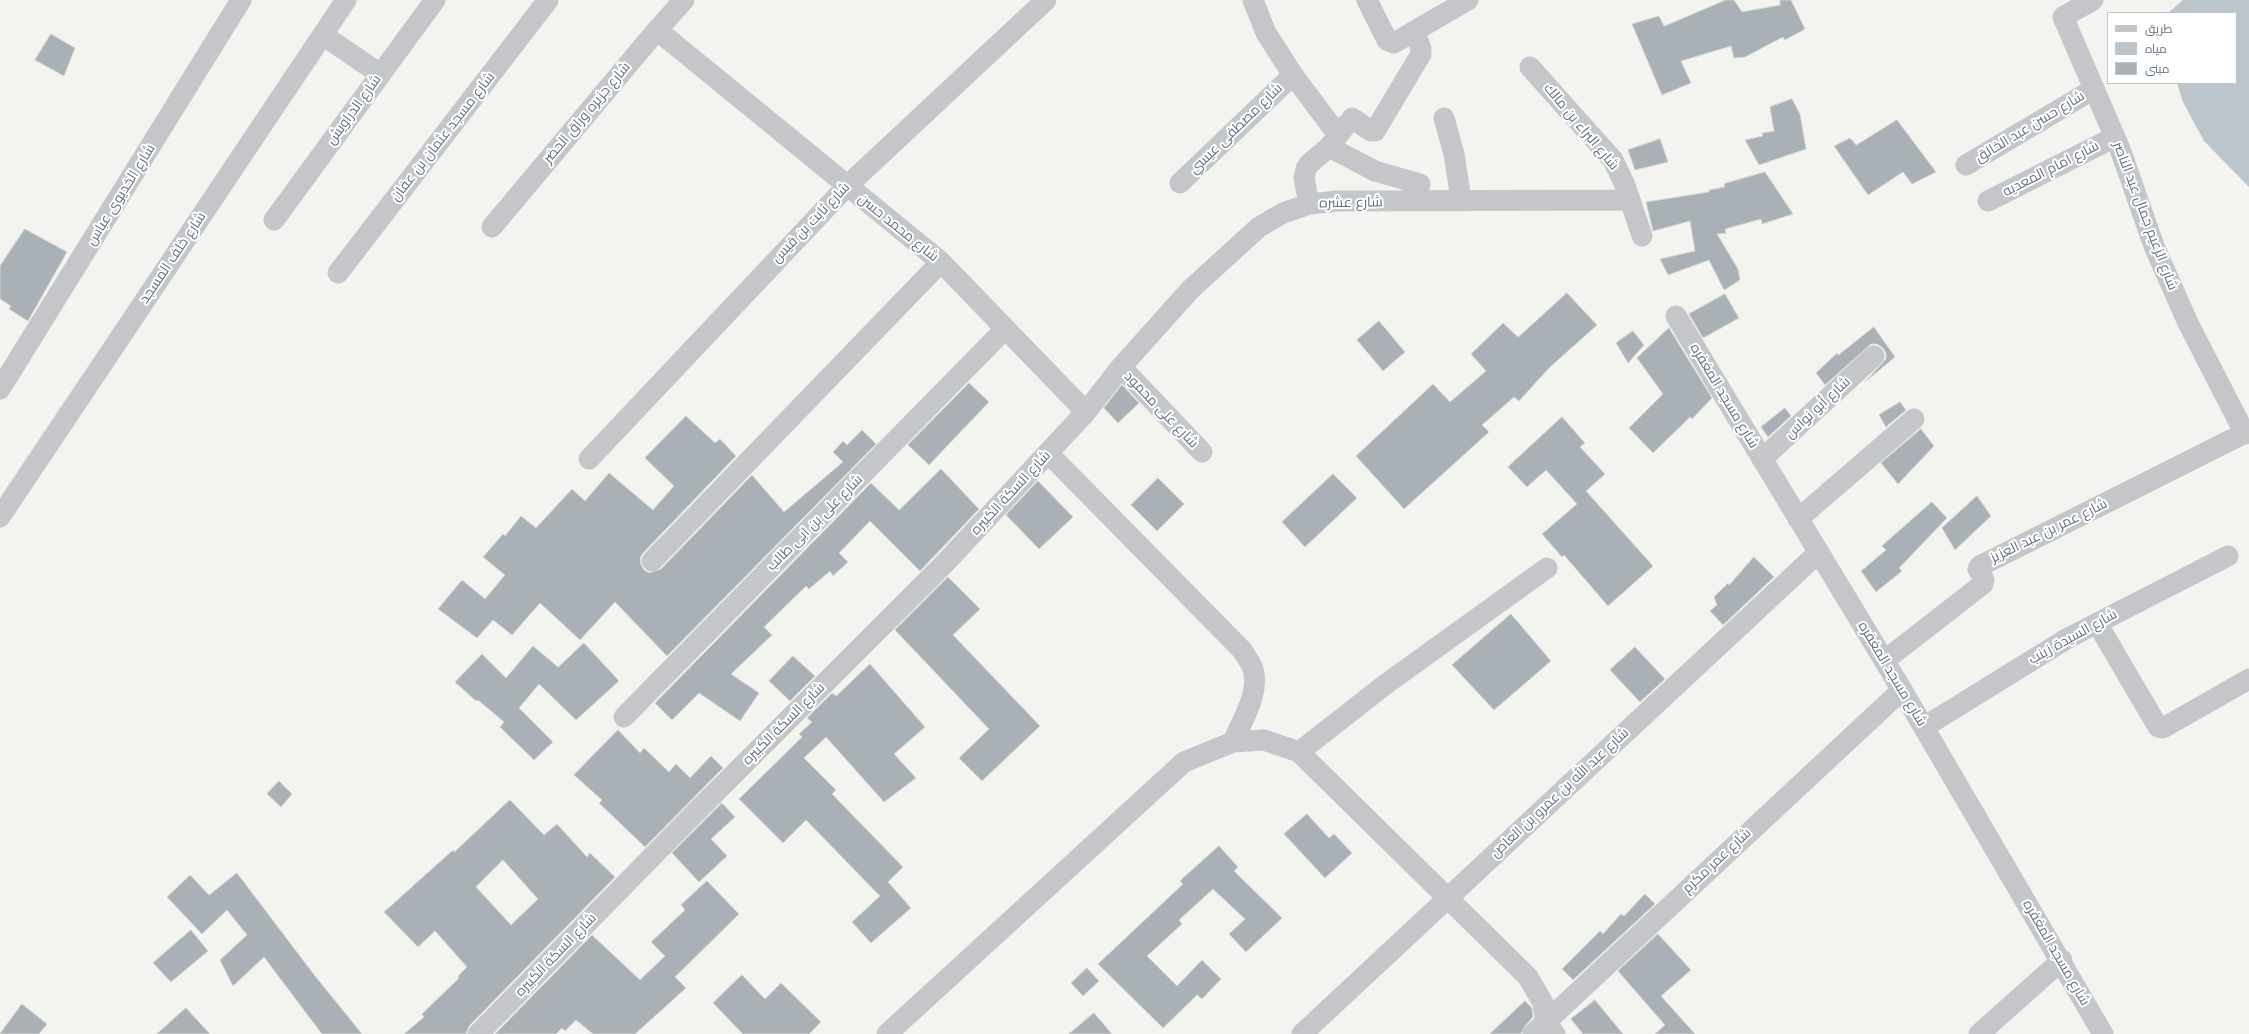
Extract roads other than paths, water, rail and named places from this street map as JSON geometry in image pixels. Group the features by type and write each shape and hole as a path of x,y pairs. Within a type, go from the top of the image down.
{"street":[{"name":"شارع الخديوى عباس","path":"0,389 241,0"},
{"name":"شارع خلف المسجد","path":"0,517 346,0"},
{"name":"شارع الدراويش","path":"274,220 434,0"},
{"name":"شارع مسجد عثمان بن عفان","path":"338,273 548,0"},
{"name":"شارع جزيره وراق الحضر","path":"492,227 657,30 684,0"},
{"name":"شارع ثابت بن قيس","path":"589,459 847,186 1046,0"},
{"path":"1253,0 1266,33 1333,141 1375,171 1420,184"},
{"path":"1367,0 1387,40 1394,43 1468,0"},
{"name":"شارع الزعيم جمال عبد الناصر","path":"2093,0 2063,17 2115,137 2154,246 2188,323 2247,432"},
{"name":"شارع محمد حسن","path":"657,30 941,262 1086,412"},
{"path":"1308,204 1304,178 1309,164 1333,141 1356,112 1372,131 1375,131 1421,54 1421,49 1415,32"},
{"path":"323,35 380,74"},
{"name":"شارع البراء بن مالك","path":"1530,67 1613,160 1619,171 1642,236"},
{"name":"شارع مصطفى عيسي","path":"1180,182 1293,75"},
{"name":"شارع حسن عبد الخالق","path":"1966,164 2094,89"},
{"path":"1444,118 1454,154 1460,200"},
{"name":"شارع امام المعديه","path":"1988,201 2115,137"},
{"name":"شارع عشره","path":"1086,412 1121,367 1190,290 1259,227 1283,213 1308,204 1337,201 1630,200"},
{"path":"652,561 941,262"},
{"name":"شارع مسجد المغفره","path":"1676,316 1902,690 2062,960 2103,1034"},
{"name":"شارع على بن ابى طالب","path":"624,717 1005,329"},
{"name":"شارع أبو نواس","path":"1762,459 1874,356"},
{"name":"شارع على محمود","path":"1121,367 1202,452"},
{"name":"شارع السكة الكبيره","path":"478,1034 702,806 946,562 1086,412"},
{"path":"1798,519 1914,418"},
{"name":"شارع عمر بن عبد العزيز","path":"1884,661 1984,583 1978,569 1980,566 2247,432"},
{"path":"1048,453 1242,650 1253,668 1256,683 1253,696 1233,742"},
{"name":"شارع عبد الله بن عمرو بن العاص","path":"1302,1034 1818,553"},
{"name":"شارع السيدة زينب","path":"1924,727 2039,655 2097,623 2228,556"},
{"path":"1299,752 1386,684 1547,568"},
{"path":"2097,623 2158,728 2163,728 2249,679"},
{"name":"شارع عمر مكرم","path":"1545,1030 1902,690"},
{"path":"887,1034 1184,762 1233,742 1264,740 1299,752 1528,977 1543,1003 1545,1030"},
{"path":"1979,1034 2062,960"}],"water":[{"path":"2183,0 2249,0 2249,187 2204,141 2183,102 2177,84 2237,84 2237,12 2169,12"}]}
